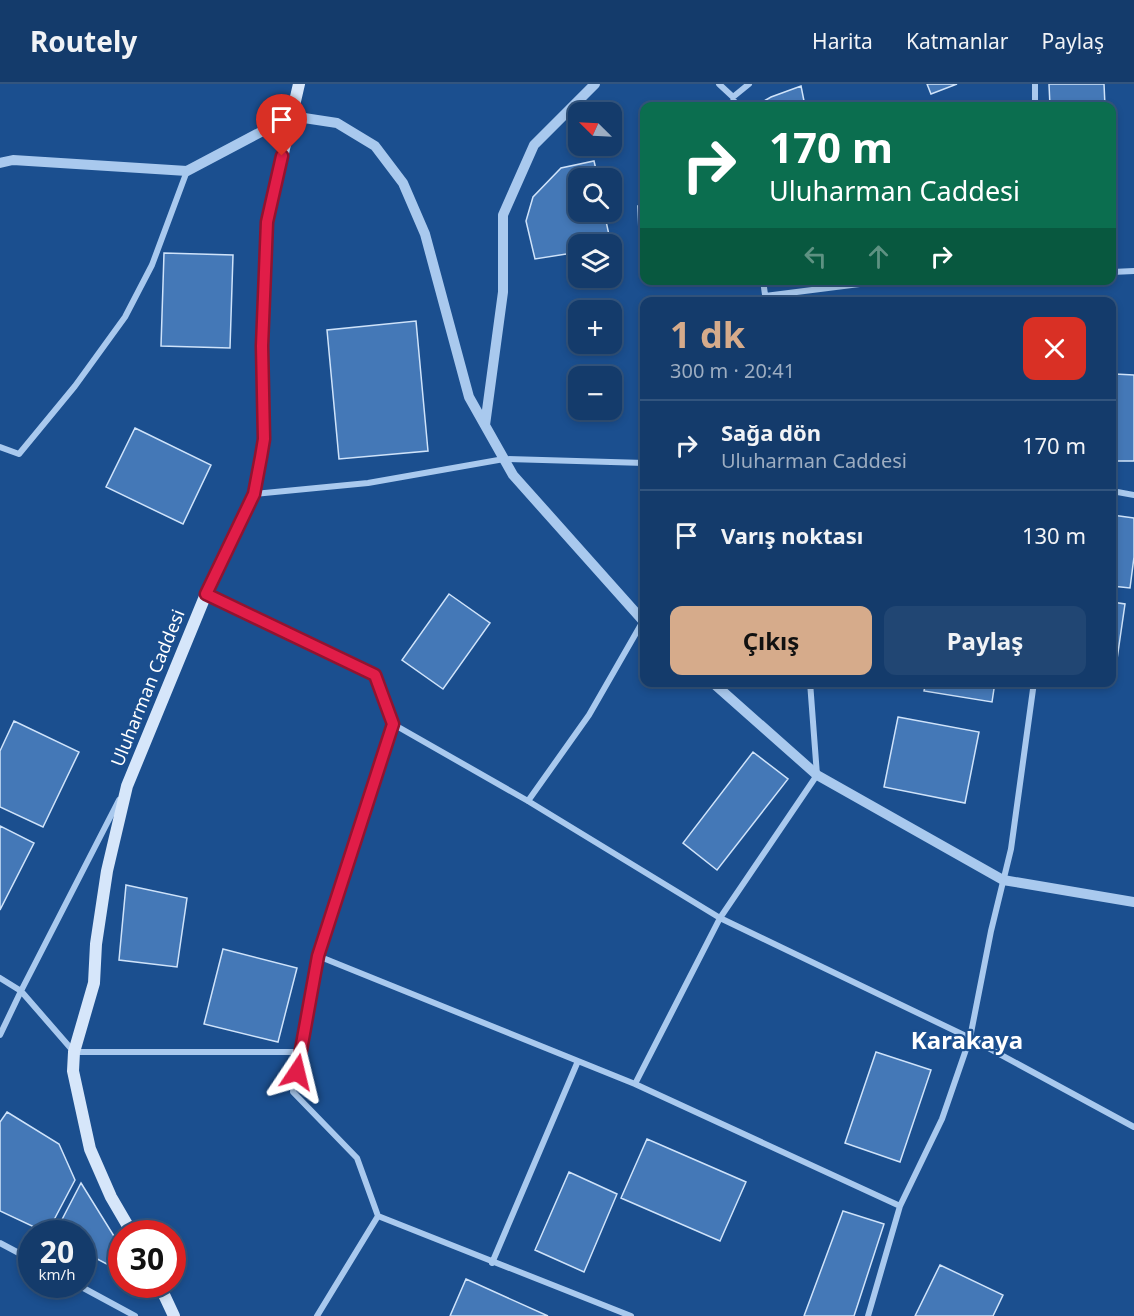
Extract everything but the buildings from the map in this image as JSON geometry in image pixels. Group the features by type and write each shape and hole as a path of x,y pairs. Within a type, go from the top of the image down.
{"main road":[{"name":"Uluharman Caddesi","path":"124,1220 111,1197 90,1149 73,1071 74,1052 94,983 96,944 107,871 127,786 206,594 254,494 264,439 262,346 267,222 299,84"},
{"path":"166,1298 174,1316"}],"street":[{"path":"485,425 503,292 503,215 534,145 595,84"},
{"path":"719,84 733,97 734,102"},
{"path":"733,97 749,84"},
{"path":"1035,84 1035,102"},
{"path":"0,164 13,160 187,171 291,116 337,123 375,146 402,183 425,234 469,397 513,475 640,618"},
{"path":"0,447 19,454 75,386 125,317 152,265 187,171"},
{"path":"1116,272 1134,272"},
{"path":"779,297 858,285"},
{"path":"254,494 368,483 504,459 640,463"},
{"path":"1116,492 1134,495"},
{"path":"206,594 375,675 393,724 318,956 293,1092 357,1158 378,1216 492,1263 631,1316"},
{"path":"528,801 589,715 640,629"},
{"path":"718,687 817,775 1003,880 1134,903"},
{"path":"635,1084 720,918 817,775 810,687"},
{"path":"868,1316 900,1206 942,1119 970,1038 1011,849 1033,687"},
{"path":"393,724 528,801 720,918 970,1038 1134,1127"},
{"path":"0,1035 127,786"},
{"path":"318,956 635,1084 900,1206"},
{"path":"0,978 21,991 74,1052 300,1052"},
{"path":"492,1263 578,1061"},
{"path":"317,1316 378,1216"},
{"path":"0,1243 18,1253"},
{"path":"96,1295 135,1316"}],"district":[{"name":"Karakaya","path":"967,1041"}],"route":[{"path":"282,156 267,222 262,346 264,439 261,457 254,494 206,594 375,675 393,724 318,956 297,1072"}]}
